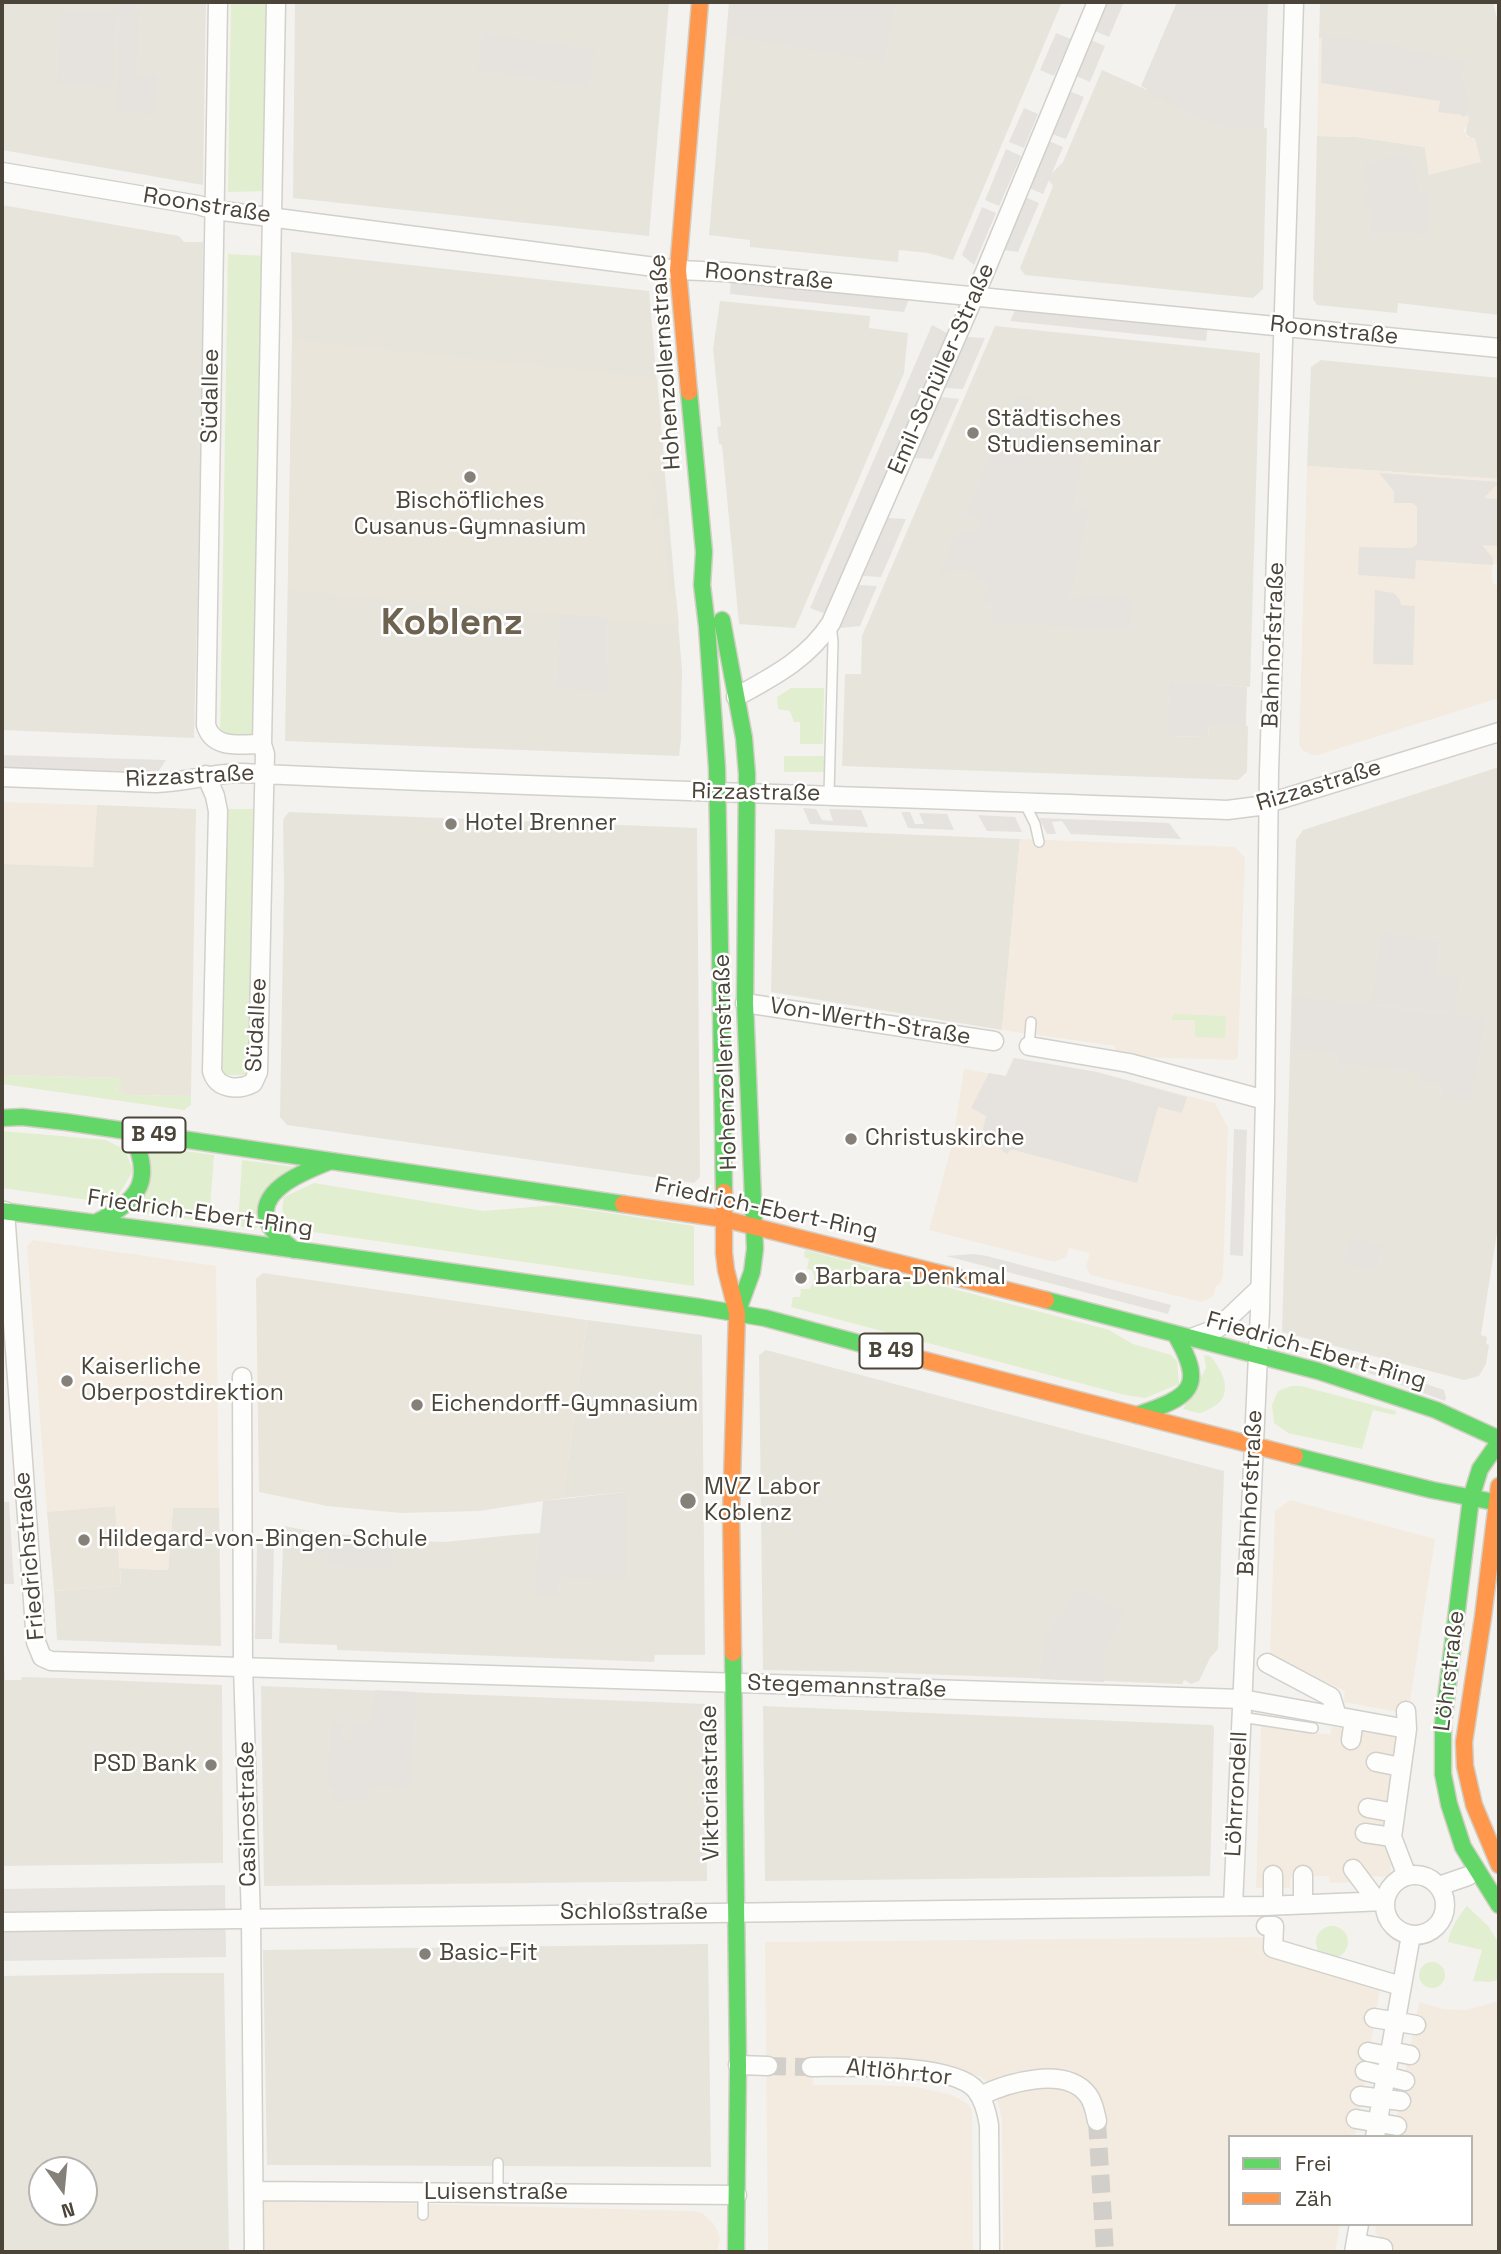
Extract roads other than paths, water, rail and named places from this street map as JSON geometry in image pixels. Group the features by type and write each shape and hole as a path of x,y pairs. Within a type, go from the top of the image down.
{"street":[{"name":"Südallee","path":"218,2 206,725 211,736 221,743 262,744"},
{"name":"Südallee","path":"206,775 218,811 212,1071 214,1078 221,1084 244,1087 253,1083 258,1072 276,2"},
{"name":"Hohenzollernstraße","path":"700,2 678,270 704,552 702,584 717,768 724,1219 726,1269 737,1313"},
{"name":"Emil-Schüller-Straße","path":"736,697 806,655 831,623 1097,2"},
{"name":"Bahnhofstraße","path":"1250,1704 1253,1446 1265,1100 1269,803 1294,2"},
{"name":"Roonstraße","path":"2,172 215,210 678,270 725,272 1499,348"},
{"name":"Hohenzollernstraße","path":"704,552 715,582 746,751 748,793 745,1003 755,1226 752,1272 737,1313"},
{"name":"Rizzastraße","path":"2,777 156,783 226,773 264,774 566,788 829,794 1227,810 1269,803 1499,732"},
{"name":"Von-Werth-Straße","path":"745,1003 994,1041"},
{"path":"1029,1046 1129,1063 1265,1100"},
{"name":"Friedrich-Ebert-Ring","path":"2,1118 42,1119 130,1131 724,1219 1318,1371 1413,1401 1453,1417 1499,1441"},
{"name":"B 49","path":"94,1223 123,1208 141,1186 143,1159 130,1131"},
{"path":"294,1250 268,1221 268,1203 274,1192 285,1182 332,1161"},
{"name":"Friedrich-Ebert-Ring","path":"3,1211 737,1313 1253,1446 1499,1503"},
{"name":"Friedrichstraße","path":"3,1211 38,1650 42,1657 51,1661 243,1666"},
{"path":"1137,1416 1174,1402 1188,1389 1192,1381 1192,1366 1182,1336 1208,1333 1218,1328 1260,1288"},
{"name":"Viktoriastraße","path":"736,2252 738,2065 731,1500 737,1313"},
{"name":"Casinostraße","path":"242,1377 243,1666 251,1920 254,2252"},
{"name":"Löhrstraße","path":"1497,1901 1463,1847 1449,1804 1443,1774 1442,1741 1471,1498 1480,1469 1499,1441"},
{"name":"Löhrstraße","path":"1499,1486 1499,1503 1466,1721 1464,1753 1474,1805 1499,1862"},
{"path":"1483,1618 1499,1593"},
{"path":"1278,1665 1323,1686 1345,1718 1351,1740"},
{"name":"Stegemannstraße","path":"243,1666 1250,1704"},
{"name":"Löhrrondell","path":"1233,1906 1250,1704 1345,1718 1410,1718 1392,1837 1407,1876"},
{"path":"1376,1762 1401,1767"},
{"path":"1369,1805 1396,1810"},
{"path":"1365,1833 1392,1837"},
{"path":"1353,1869 1381,1901 1391,1923 1401,1932 1421,1935 1431,1931 1439,1924 1446,1907 1439,1886 1427,1877 1417,1875 1397,1881 1381,1901"},
{"name":"Löhrrondell","path":"1269,1905 1273,1875"},
{"path":"1309,1875 1309,1904"},
{"path":"1439,1886 1468,1876"},
{"path":"1269,1905 1381,1901"},
{"name":"Schloßstraße","path":"2,1922 1269,1905"},
{"path":"1266,1926 1274,1926 1273,1948 1289,1958 1335,1972 1401,1986"},
{"path":"1376,2131 1411,1935"},
{"path":"1374,2018 1416,2025"},
{"path":"1368,2052 1410,2055"},
{"path":"738,2065 768,2066"},
{"name":"Altlöhrtor","path":"811,2067 878,2067 942,2073 963,2080 976,2090 985,2106 989,2126 990,2252"},
{"path":"1364,2071 1405,2081"},
{"name":"Altlöhrtor","path":"980,2096 1020,2081 1061,2080 1082,2089 1089,2096 1097,2121"},
{"path":"1360,2096 1401,2101"},
{"path":"1356,2119 1376,2131 1396,2131"},
{"name":"Luisenstraße","path":"255,2191 737,2195"},
{"path":"1356,2238 1382,2243"}],"lane":[{"path":"829,794 833,642 831,623"},
{"path":"1024,802 1035,824 1039,842"},
{"path":"1029,1046 1031,1022"},
{"path":"1250,1704 1313,1728"},
{"path":"498,2163 498,2193"},
{"path":"423,2192 423,2215"}],"tunnel":[{"path":"768,2066 811,2067"},
{"path":"1097,2121 1105,2252"}],"place":[{"name":"Städtisches Studienseminar","path":"973,433"},
{"name":"Bischöfliches Cusanus-Gymnasium","path":"470,477"},
{"name":"Hotel Brenner","path":"451,824"},
{"name":"Christuskirche","path":"851,1139"},
{"name":"Barbara-Denkmal","path":"801,1278"},
{"name":"Kaiserliche Oberpostdirektion","path":"67,1381"},
{"name":"Eichendorff-Gymnasium","path":"417,1405"},
{"name":"MVZ Labor Koblenz","path":"688,1501"},
{"name":"Hildegard-von-Bingen-Schule","path":"84,1540"},
{"name":"PSD Bank","path":"211,1765"},
{"name":"Basic-Fit","path":"425,1954"}],"district":[{"name":"Koblenz","path":"452,624"}]}
